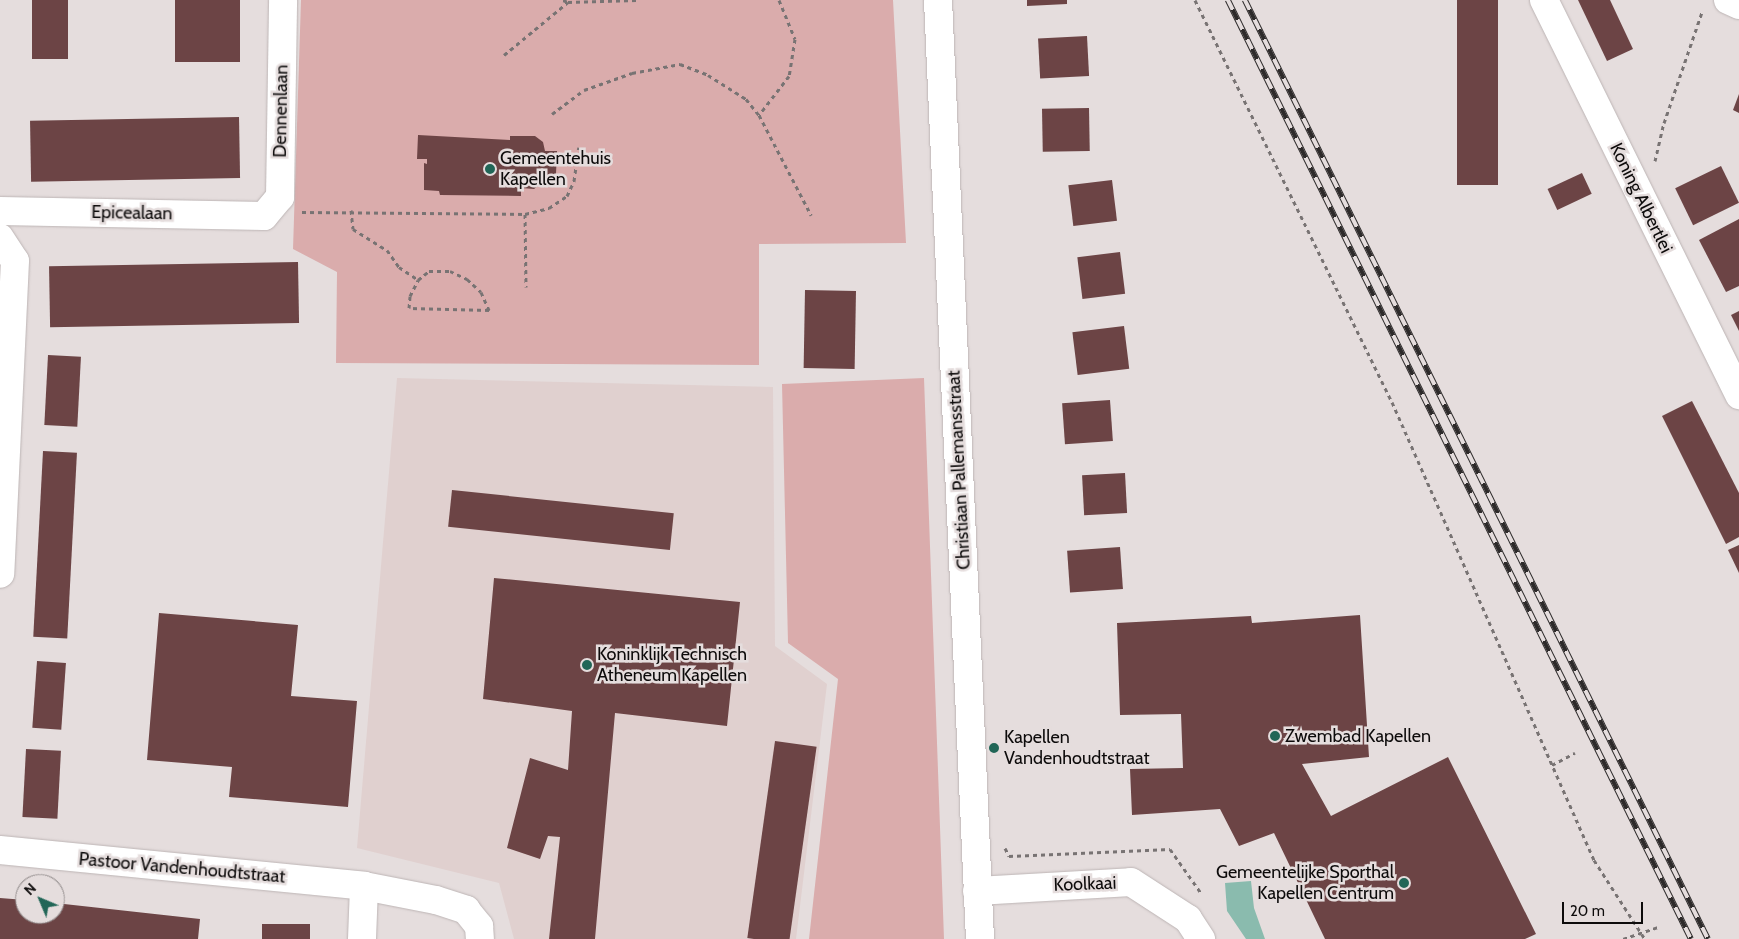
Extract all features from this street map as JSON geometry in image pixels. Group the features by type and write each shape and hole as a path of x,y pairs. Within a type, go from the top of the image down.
{"street":[{"name":"Dennenlaan","path":"264,216 280,197 283,0"},
{"name":"Christiaan Pallemansstraat","path":"938,0 980,939"},
{"name":"Koning Albertlei","path":"1544,0 1739,395"},
{"path":"1716,4 1739,5"},
{"name":"Epicealaan","path":"0,211 264,216"},
{"path":"0,238 15,261 0,574"},
{"name":"Pastoor Vandenhoudtstraat","path":"0,850 364,886 436,900 466,910 479,926 480,939"},
{"name":"Koolkaai","path":"977,891 1131,882 1188,919 1202,939"},
{"path":"362,939 364,886"}],"path":[{"path":"563,0 568,2 638,0"},
{"path":"759,115 789,76 794,39 779,0"},
{"path":"1195,0 1392,402 1594,860 1645,939"},
{"path":"504,55 568,2"},
{"path":"1646,208 1664,123 1716,4"},
{"path":"552,114 584,90 632,73 680,64 708,75 746,99 759,115 811,215"},
{"path":"264,216 351,210 526,214 548,208 567,196 574,181 579,147"},
{"path":"351,210 353,229 387,250 399,267 418,280"},
{"path":"526,214 526,287"},
{"path":"429,271 450,271 467,279 482,292 489,310 410,308 410,296 418,280 429,271"},
{"path":"1552,765 1575,754"},
{"path":"1623,939 1640,931 1660,926"}],"shaded area":[{"path":"301,0 893,0 906,243 759,244 759,365 336,363 337,272 293,249"},
{"name":"Koninklijk Technisch Atheneum Kapellen","path":"397,378 773,387 775,646 827,684 796,939 514,939 499,883 357,848"},
{"path":"924,378 944,939 809,939 838,679 788,643 782,384"},
{"path":"1251,881 1254,908 1265,939 1246,939 1227,911 1225,883"}],"building":[{"path":"32,0 68,0 68,59 32,59"},
{"path":"175,0 240,0 240,62 175,62"},
{"path":"1027,0 1067,0 1067,4 1027,6"},
{"path":"1457,0 1498,0 1498,185 1457,185"},
{"path":"1578,0 1610,0 1633,49 1607,61"},
{"path":"1087,36 1089,76 1040,79 1038,39"},
{"path":"1739,94 1739,113 1733,110"},
{"path":"1089,108 1090,151 1043,152 1042,109"},
{"path":"239,117 240,178 31,182 30,121"},
{"name":"Gemeentehuis Kapellen","path":"418,135 510,140 510,136 535,136 543,142 545,151 557,151 556,174 545,175 543,182 534,189 521,188 521,196 440,195 439,191 424,190 424,163 427,164 427,159 417,159"},
{"path":"1721,166 1739,203 1693,225 1675,188"},
{"path":"1582,173 1592,194 1557,210 1548,189"},
{"path":"1112,180 1117,221 1073,226 1068,185"},
{"path":"1739,219 1739,286 1726,292 1699,240"},
{"path":"1120,252 1125,294 1082,299 1077,257"},
{"path":"298,262 299,323 50,327 49,266"},
{"path":"805,290 856,291 855,369 804,368"},
{"path":"1739,311 1739,331 1731,315"},
{"path":"1124,326 1129,369 1078,375 1072,332"},
{"path":"48,355 81,357 77,427 44,425"},
{"path":"1110,400 1113,441 1065,444 1062,403"},
{"path":"1692,401 1739,493 1739,537 1726,544 1662,416"},
{"path":"43,451 77,453 67,639 33,637"},
{"path":"1125,473 1127,513 1084,515 1082,475"},
{"path":"452,490 674,513 670,550 448,527"},
{"path":"1739,545 1739,573 1728,550"},
{"path":"1120,547 1123,589 1070,593 1067,551"},
{"path":"494,578 740,602 727,726 615,713 595,939 549,939 560,837 548,836 540,859 507,848 530,758 568,770 572,711 483,699"},
{"path":"159,613 298,625 291,696 357,701 348,807 229,797 232,767 147,760"},
{"path":"1360,615 1369,757 1302,764 1331,816 1448,757 1536,934 1525,939 1325,939 1274,833 1239,846 1220,809 1132,815 1130,769 1183,768 1181,714 1120,715 1117,623 1251,616 1252,623"},
{"path":"37,661 66,663 61,730 32,728"},
{"path":"775,741 817,747 790,939 747,938"},
{"path":"26,749 61,751 57,819 22,817"},
{"path":"0,898 15,899 15,924 65,924 65,904 200,919 198,939 0,939"},
{"path":"262,924 310,924 310,939 262,939"}],"railway":[{"path":"1228,0 1691,939"},
{"path":"1245,0 1708,939"}],"place":[{"name":"Gemeentehuis Kapellen","path":"490,169"},
{"name":"Koninklijk Technisch Atheneum Kapellen","path":"587,665"},
{"name":"Zwembad Kapellen","path":"1275,736"},
{"name":"Kapellen Vandenhoudtstraat","path":"994,748"},
{"name":"Gemeentelijke Sporthal Kapellen Centrum","path":"1404,883"}]}
